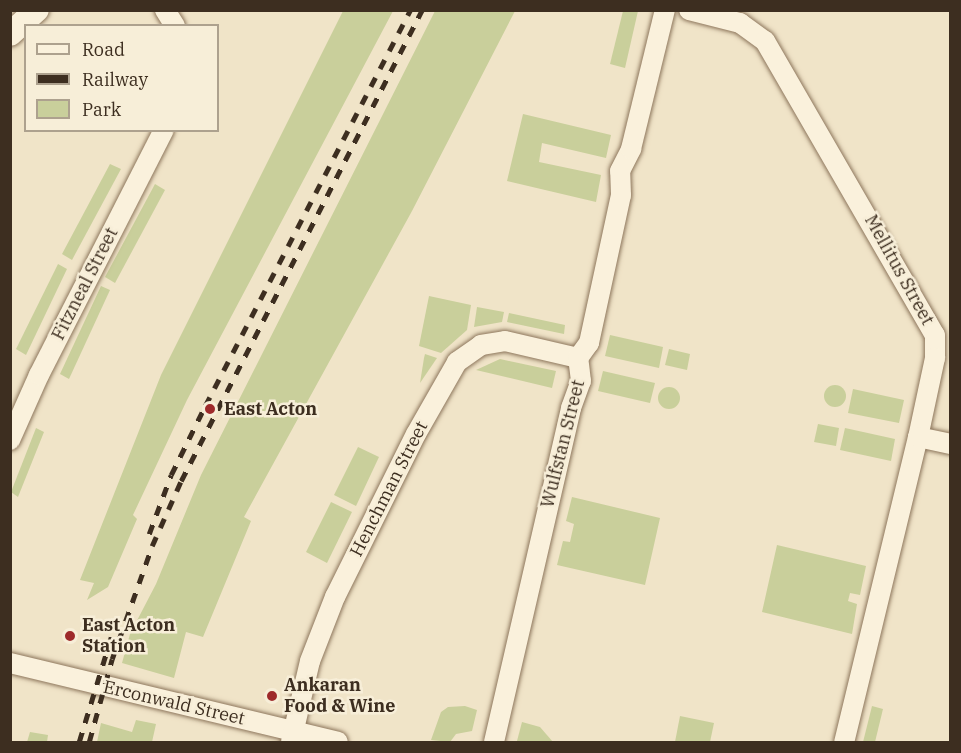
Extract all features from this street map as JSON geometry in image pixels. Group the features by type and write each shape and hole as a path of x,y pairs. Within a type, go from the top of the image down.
{"street":[{"path":"10,34 37,10"},
{"path":"165,10 174,24"},
{"name":"Wulfstan Street","path":"494,742 571,408 581,381 578,358 589,343 621,195 620,171 631,149 665,10"},
{"name":"Mellitus Street","path":"689,10 740,23 765,41 930,322 937,345 918,437 844,742"},
{"name":"Fitzneal Street","path":"10,440 39,375 163,132"},
{"name":"Henchman Street","path":"292,737 310,661 335,597 375,513 457,362 481,345 506,341 578,358"},
{"path":"918,437 951,444"},
{"name":"Erconwald Street","path":"10,663 292,737 338,742"}],"green space":[{"path":"343,11 393,11 187,400 133,515 137,519 108,587 87,600 94,583 80,580 161,375"},
{"path":"435,11 515,11 412,211 244,517 251,521 203,637 186,632 174,678 122,663 130,634 156,584 201,475"},
{"path":"623,11 638,11 625,68 610,64"},
{"path":"523,114 611,135 606,158 542,143 539,162 601,175 596,202 507,181"},
{"path":"110,164 121,169 72,260 62,254"},
{"path":"155,184 165,190 115,283 105,277"},
{"path":"58,264 67,269 26,355 16,349"},
{"path":"101,286 110,290 69,379 60,374"},
{"path":"429,296 471,305 467,330 441,353 419,346"},
{"path":"477,307 504,312 502,322 474,327"},
{"path":"509,313 565,325 564,334 507,322"},
{"path":"610,335 663,347 659,368 605,356"},
{"path":"669,349 690,354 687,370 665,365"},
{"path":"425,354 437,358 420,383 424,358"},
{"path":"500,359 556,371 552,388 476,370"},
{"path":"603,371 655,383 650,403 598,391"},
{"path":"835,385 843,388 846,396 843,404 835,407 827,404 824,396 827,388"},
{"path":"669,387 677,390 680,398 677,406 669,409 661,406 658,398 661,390"},
{"path":"853,389 904,400 899,423 848,413"},
{"path":"818,424 839,428 836,446 814,442"},
{"path":"36,428 44,432 18,497 11,492"},
{"path":"845,428 895,439 891,461 840,450"},
{"path":"358,447 379,457 356,506 334,495"},
{"path":"572,497 660,518 645,585 557,565 563,541 570,542 574,524 566,521"},
{"path":"331,502 352,512 327,563 306,552"},
{"path":"777,545 866,566 860,595 850,593 848,601 857,604 852,634 762,612"},
{"path":"465,706 477,710 472,731 456,734 450,742 431,740 441,712 448,707"},
{"path":"872,706 883,709 875,742 863,742"},
{"path":"680,716 714,723 710,742 675,742"},
{"path":"136,720 156,724 152,742 97,742 101,723 132,732"},
{"path":"522,722 540,727 553,742 517,741"},
{"path":"30,732 48,735 47,742 27,742"}],"railway":[{"path":"149,534 171,475 205,406 410,10"},
{"path":"89,742 112,659 152,546 181,481 422,10"},
{"path":"79,742 117,618"}],"place":[{"name":"East Acton","path":"210,409"},
{"name":"East Acton Station","path":"70,636"},
{"name":"Ankaran Food & Wine","path":"272,696"}]}
